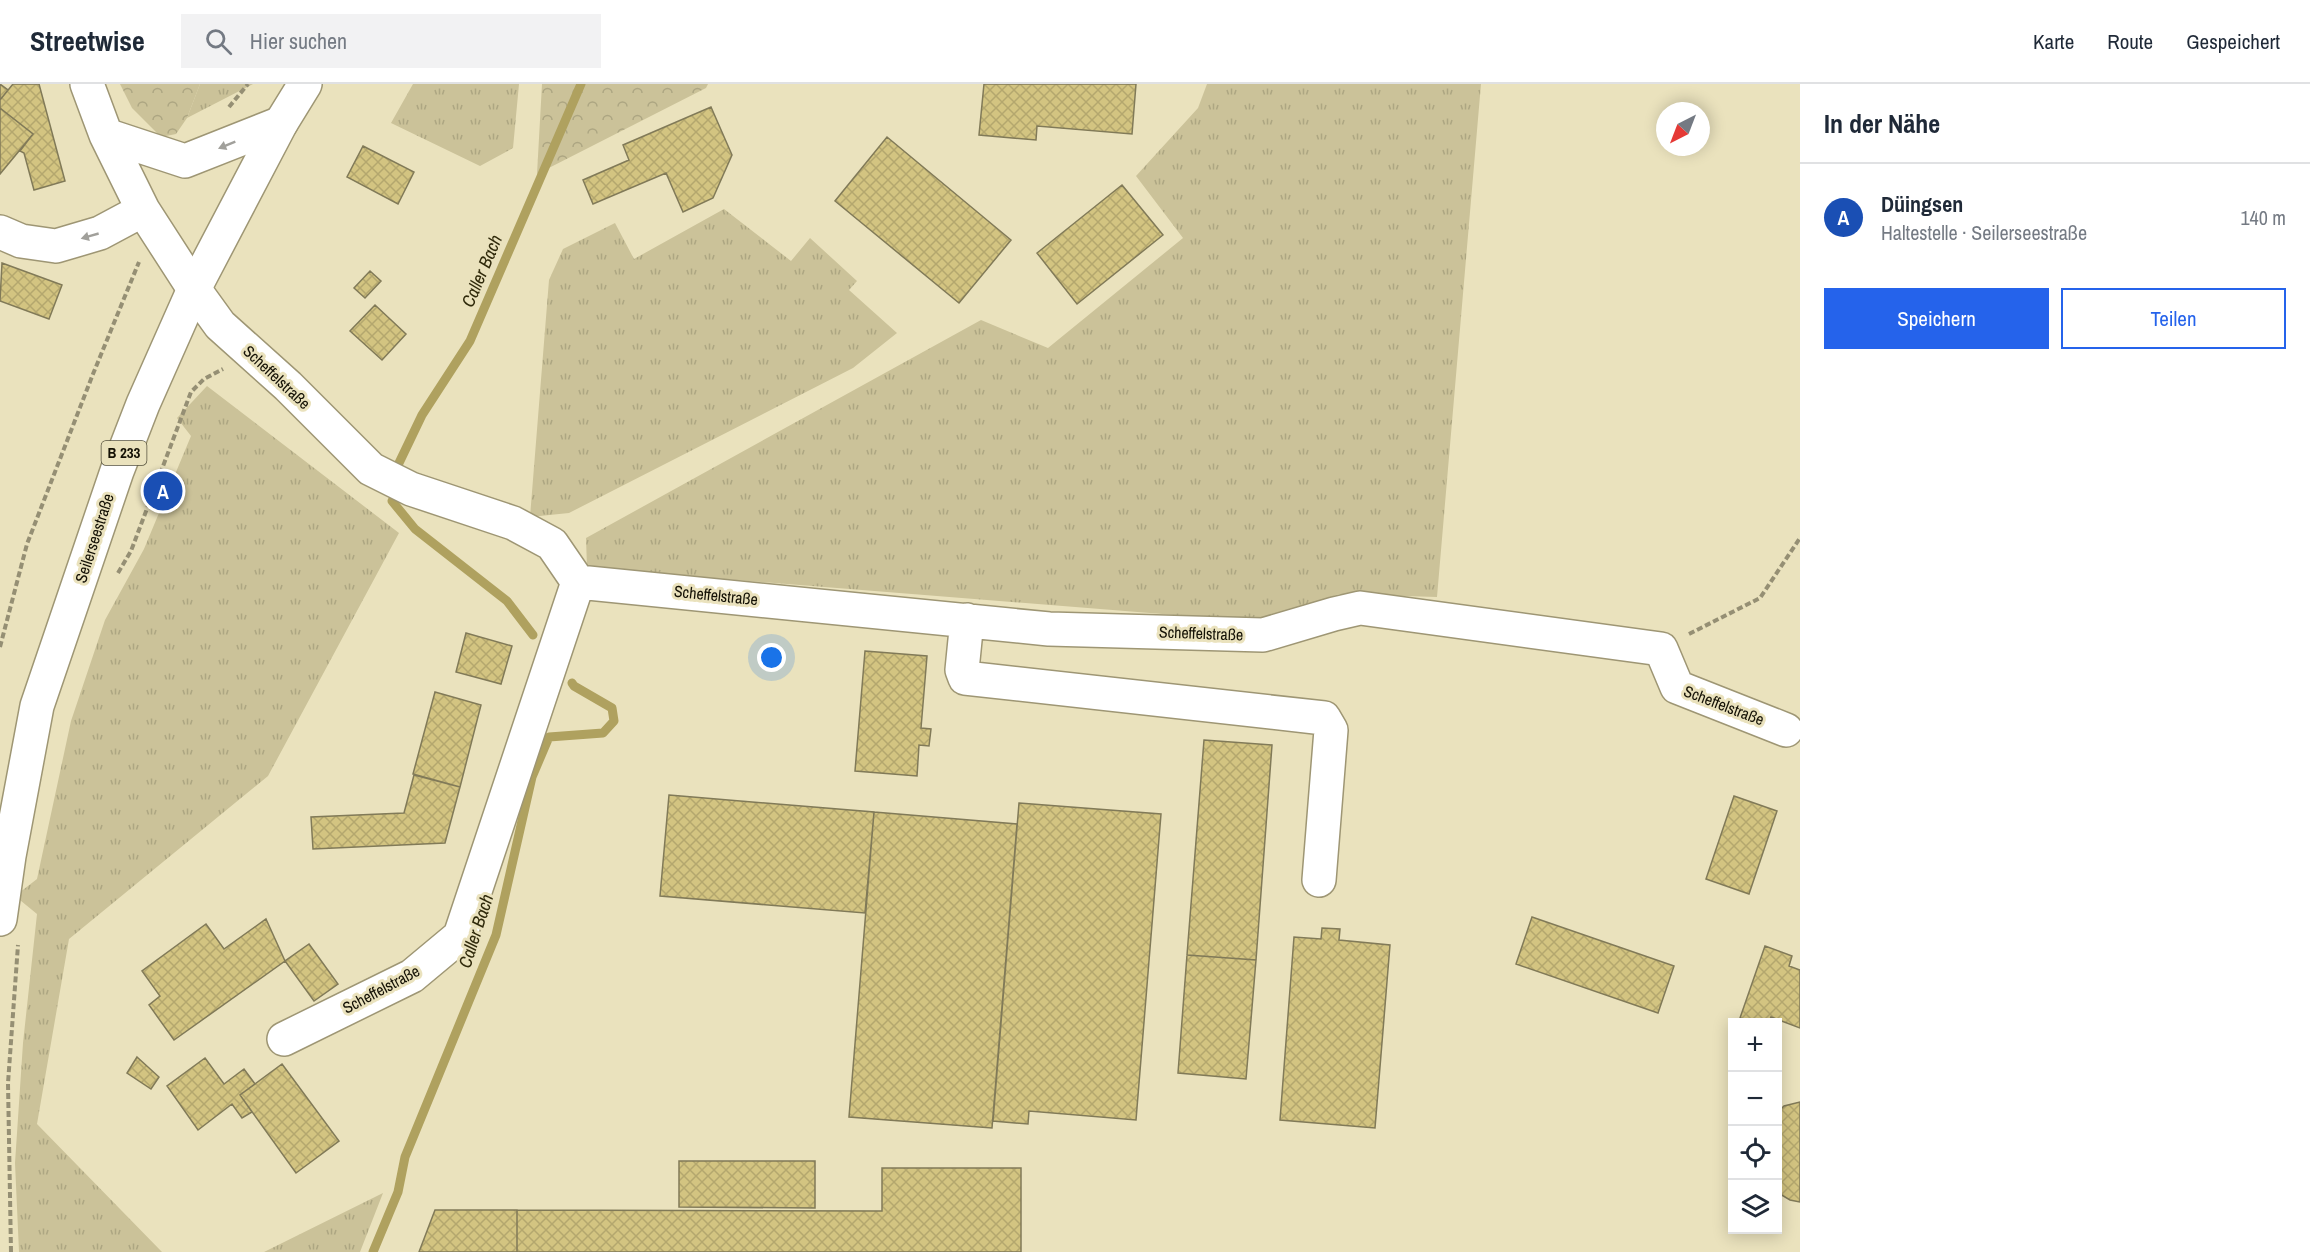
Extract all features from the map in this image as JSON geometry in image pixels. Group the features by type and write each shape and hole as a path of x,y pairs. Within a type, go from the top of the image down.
{"street":[{"name":"Scheffelstraße","path":"87,84 106,135 148,219 220,325 288,386 371,469 411,489 513,523 552,544 578,582"},
{"name":"Seilerseestraße","path":"9,931 9,855 37,706 120,462 194,289 281,123 305,84"},
{"path":"106,135 185,161 281,123"},
{"path":"0,232 21,241 56,246 148,219"},
{"name":"Scheffelstraße","path":"578,582 1048,628 1263,635 1360,608 1661,649 1677,687 1786,730"},
{"name":"Scheffelstraße","path":"284,1039 412,976 460,936 578,582"},
{"path":"967,620 962,670 965,678 1324,718 1331,730 1319,880"}],"path":[{"path":"221,112 229,107 248,84"},
{"path":"0,647 27,544 93,374 148,219"},
{"path":"116,576 131,551 191,392 204,379 229,368"},
{"path":"1661,649 1760,598 1800,538"},
{"path":"9,931 8,1083 11,1252"}],"green space":[{"path":"120,84 200,84 187,118 176,134 161,137 132,108"},
{"path":"200,84 253,84 187,118"},
{"path":"413,84 519,84 513,148 480,166 391,123"},
{"path":"542,84 708,84 706,88 537,174"},
{"path":"1207,84 1481,84 1437,597 1339,594 1262,622 587,568 586,538 981,320 1048,348 1183,238 1136,176 1198,108"},
{"path":"724,209 791,261 810,238 857,281 849,290 897,333 853,368 569,513 530,517 549,280 563,249 615,223 634,259"},
{"path":"207,386 399,533 268,776 69,939 37,1124 162,1252 19,1252 15,1163 23,1043 37,914 15,896 37,879 71,721 105,620 144,549 191,436 177,418"},
{"path":"383,1193 360,1252 264,1252"}],"building":[{"path":"0,84 8,90 0,100"},
{"path":"13,84 39,84 65,181 34,190 24,153 20,151 33,134 0,108 0,100"},
{"path":"984,84 1136,84 1132,134 1037,126 1036,140 979,135"},
{"path":"711,107 732,155 713,198 683,212 666,173 593,204 583,180 629,160 623,145"},
{"path":"0,108 33,134 0,174"},
{"path":"887,137 1011,240 959,303 835,201"},
{"path":"363,146 414,172 398,204 347,177"},
{"path":"1122,185 1163,235 1077,304 1037,253"},
{"path":"2,263 62,285 49,319 0,301"},
{"path":"370,271 381,281 365,298 354,288"},
{"path":"375,305 406,334 382,360 350,331"},
{"path":"466,633 512,646 501,684 456,672"},
{"path":"865,651 927,656 921,728 931,729 929,746 919,745 917,776 855,771"},
{"path":"435,692 481,705 460,787 413,774"},
{"path":"1204,740 1272,745 1256,960 1187,955"},
{"path":"414,775 460,787 445,843 313,849 311,817 404,813"},
{"path":"669,795 874,812 865,913 660,896"},
{"path":"1734,796 1777,811 1749,894 1706,879"},
{"path":"1019,803 1161,814 1136,1120 1029,1111 1028,1124 993,1121"},
{"path":"874,812 1017,824 992,1128 849,1117"},
{"path":"1532,917 1674,966 1658,1013 1516,964"},
{"path":"266,919 285,961 174,1040 149,1005 160,996 142,971 206,924 224,949"},
{"path":"1322,928 1340,929 1339,940 1390,945 1375,1128 1280,1120 1294,937 1321,939"},
{"path":"309,944 338,984 314,1001 285,961"},
{"path":"1765,946 1792,956 1789,966 1800,970 1800,1028 1782,1021 1782,1018 1740,1018"},
{"path":"1187,955 1256,960 1246,1079 1178,1073"},
{"path":"137,1057 159,1077 151,1089 127,1073"},
{"path":"205,1058 224,1084 244,1069 255,1084 240,1095 252,1112 242,1118 232,1104 198,1130 167,1086"},
{"path":"282,1064 339,1141 296,1173 240,1095"},
{"path":"1800,1102 1800,1202 1782,1195 1782,1108"},
{"path":"679,1161 815,1161 815,1208 679,1207"},
{"path":"882,1168 1021,1168 1021,1252 517,1252 517,1210 882,1211"},
{"path":"435,1210 517,1210 517,1252 419,1252"}],"waterway":[{"name":"Caller Bach","path":"399,463 422,415 470,341 581,84"},
{"name":"Caller Bach","path":"392,501 415,529 507,601 533,635"},
{"name":"Caller Bach","path":"373,1252 398,1192 405,1157 496,935 532,777 549,737 603,733 614,721 612,708 572,683"}],"place":[{"name":"Düingsen","path":"163,491"}]}
